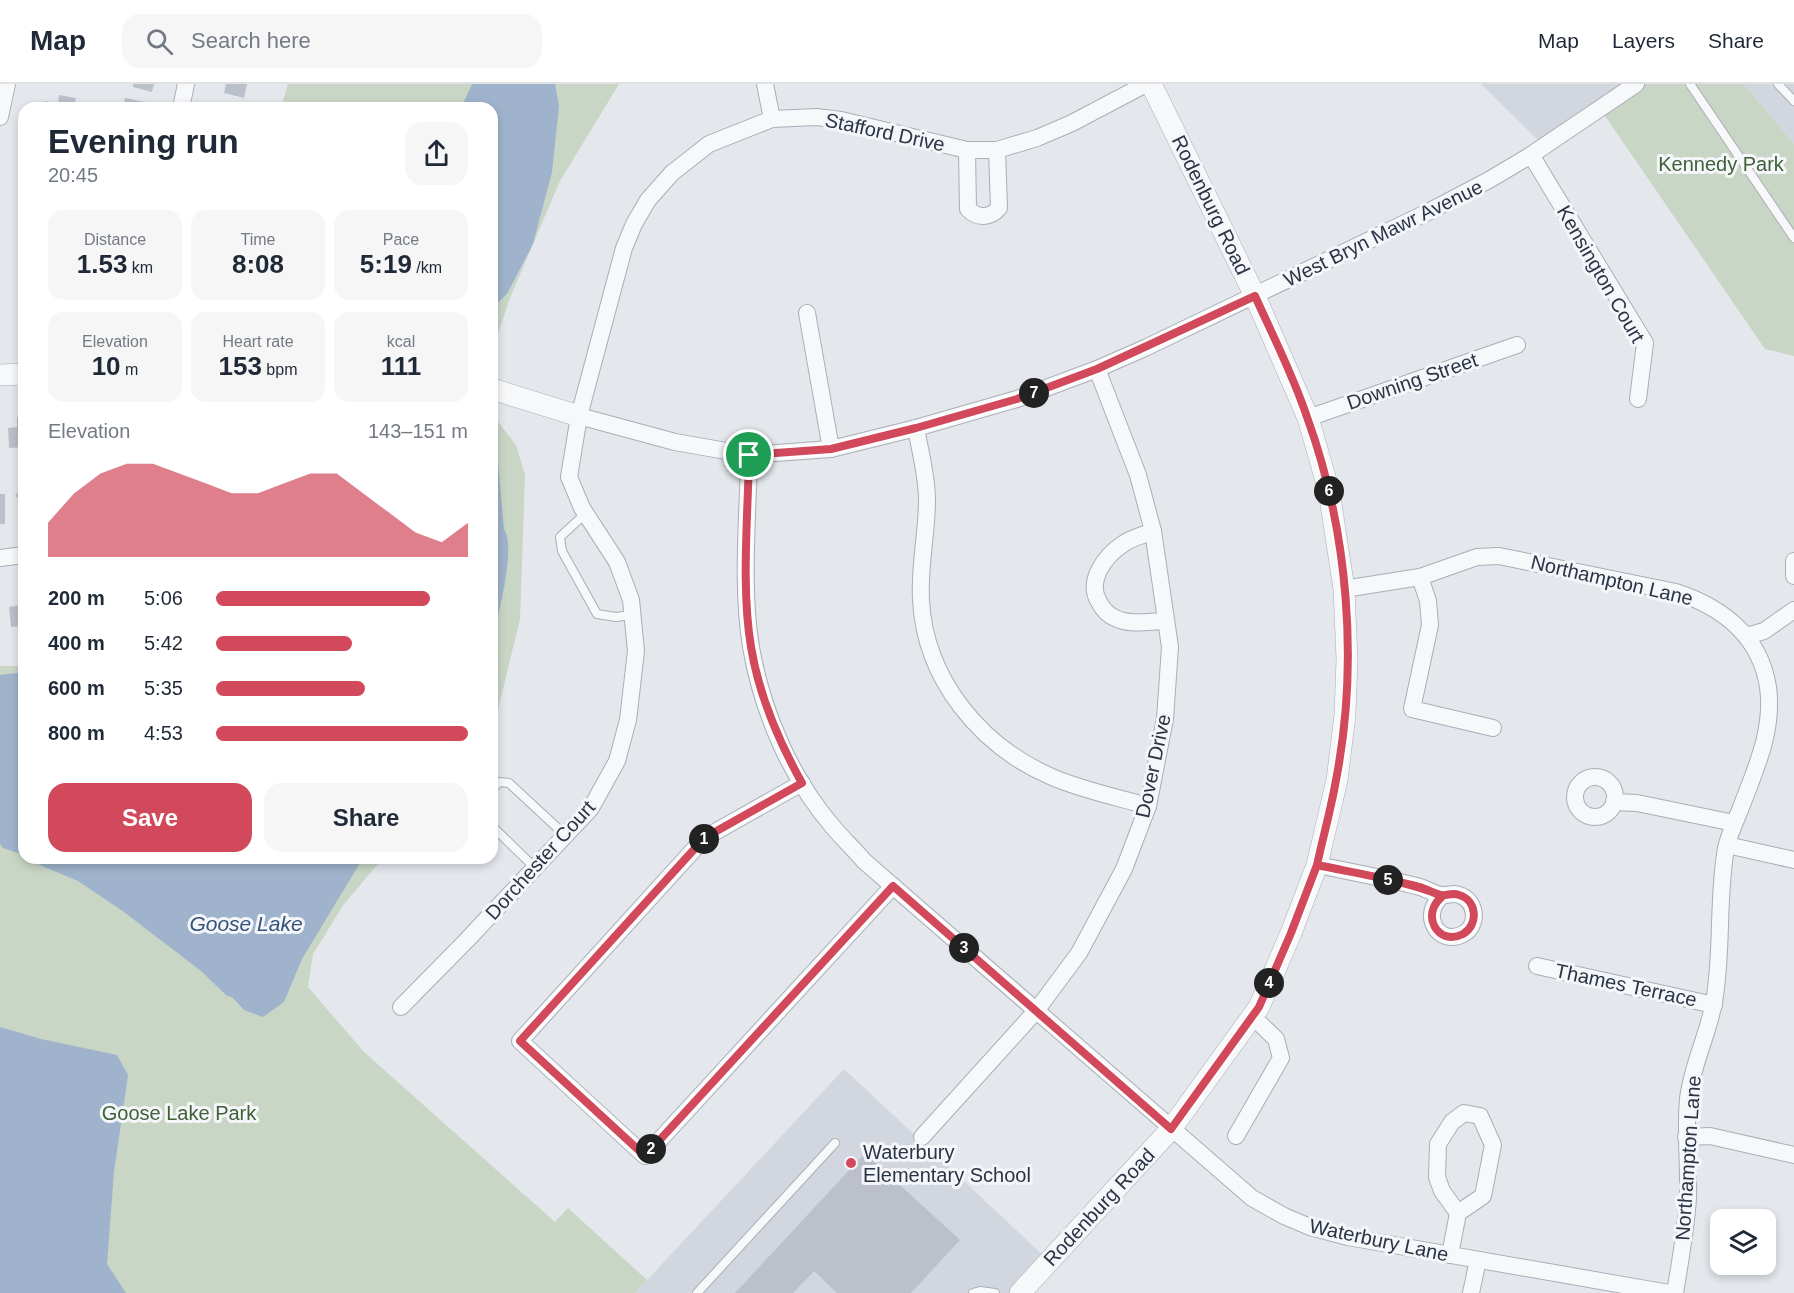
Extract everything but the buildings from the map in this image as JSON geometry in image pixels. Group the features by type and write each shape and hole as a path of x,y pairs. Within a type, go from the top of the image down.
{"street":[{"path":"0,117 7,84"},
{"path":"182,102 186,84"},
{"path":"765,84 772,119"},
{"name":"Stafford Drive","path":"579,416 624,248 634,224 648,200 672,172 709,144 772,119 816,117 841,120 967,150 997,150 1037,138 1072,123 1146,84"},
{"name":"Rodenburg Road","path":"1020,1293 1171,1129 1259,1007 1317,865 1337,780 1345,715 1347,659 1344,589 1329,491 1308,418 1255,296 1151,84"},
{"name":"West Bryn Mawr Avenue","path":"498,391 675,442 749,455 831,449 916,428 1017,399 1097,369 1255,296 1438,206 1532,155 1633,85"},
{"path":"967,150 969,209 985,217 999,208 997,150"},
{"name":"Kensington Court","path":"1532,155 1645,344 1638,399"},
{"path":"807,313 831,449"},
{"name":"Downing Street","path":"1308,418 1517,345"},
{"name":"Dover Drive","path":"922,1137 1036,1011 1079,953 1105,909 1124,869 1148,806 1165,719 1170,647 1153,531 1138,475 1097,369"},
{"path":"0,375 18,374"},
{"name":"Dorchester Court","path":"401,1007 591,808 617,761 628,720 636,651 631,600 617,562 586,513 569,477 579,416"},
{"path":"916,428 927,499 921,568 921,601 929,644 950,693 989,738 1024,763 1061,780 1148,806"},
{"name":"Waterbury Lane","path":"749,455 746,588 751,646 758,678 784,751 802,783 832,826 864,861 1171,1129 1252,1197 1284,1216 1310,1227 1348,1237 1669,1293"},
{"path":"1153,531 1124,543 1107,558 1095,574 1095,596 1103,610 1118,620 1166,621"},
{"path":"0,558 18,556"},
{"name":"Northampton Lane","path":"1344,589 1420,577 1477,557 1509,556 1676,592 1697,599 1720,612 1747,636 1761,665 1768,688 1768,733 1727,845 1723,872 1718,977 1714,1005 1693,1068 1688,1097 1686,1137 1688,1199 1675,1293"},
{"path":"1794,561 1794,576"},
{"path":"1420,577 1428,601 1430,625 1412,709 1494,728"},
{"path":"1747,636 1764,631 1794,610"},
{"path":"802,783 706,837 520,1041 645,1156 893,886"},
{"path":"1614,802 1637,803 1734,824"},
{"path":"1727,845 1794,860"},
{"path":"1317,865 1422,887 1443,896"},
{"name":"Thames Terrace","path":"1537,966 1714,1005"},
{"path":"1236,1136 1281,1058 1276,1039 1252,1017"},
{"path":"1450,1255 1458,1213 1483,1196 1492,1145 1480,1116 1464,1113 1452,1122 1438,1144 1437,1177 1442,1191 1458,1213"},
{"path":"1686,1137 1710,1136 1794,1155"},
{"path":"1471,1293 1478,1260"}],"lane":[{"path":"1690,84 1794,238"},
{"path":"1778,84 1794,101"},
{"path":"586,513 560,537 562,551 597,614 616,617 632,615"},
{"path":"498,783 509,783 565,835"},
{"path":"498,832 535,868"},
{"path":"697,1293 835,1143"},
{"path":"973,1293 980,1291 995,1293"}],"shaded area":[{"path":"1481,84 1630,84 1542,144"},
{"path":"1744,84 1794,84 1794,144"},
{"name":"Waterbury Elementary School","path":"844,1069 1046,1258 1013,1293 635,1293"}],"green space":[{"path":"288,84 619,84 560,181 510,298 498,333 498,102 283,102"},
{"name":"Kennedy Park","path":"1640,84 1744,84 1794,144 1794,356 1765,349 1603,113"},
{"path":"498,422 516,445 525,475 520,619 498,710"},
{"name":"Goose Lake Park","path":"0,666 18,666 18,864 378,864 344,904 313,954 308,987 364,1052 555,1222 568,1208 647,1280 635,1293 0,1293"}],"water":[{"path":"472,84 555,84 559,106 552,172 533,244 507,294 498,302 498,102 464,102"},
{"path":"498,462 508,552 505,584 498,615"},
{"path":"18,673 18,853 3,848 0,844 0,675"},
{"name":"Goose Lake","path":"38,864 359,864 302,959 284,1002 263,1017 244,1010 201,971 124,912 78,881"},
{"path":"0,1027 41,1039 117,1055 128,1075 114,1172 107,1264 126,1293 0,1293"}],"place":[{"name":"Waterbury Elementary School","path":"851,1163"}],"route":[{"path":"749,455 746,588 751,646 768,711 784,751 802,783 706,837 520,1041 645,1156 893,886 1171,1129 1259,1007 1317,865 1422,887 1443,896 1451,893 1460,895 1472,906 1474,914 1469,930 1454,937 1445,936 1438,931 1433,924 1432,908 1443,896 1422,887 1370,876 1317,865 1337,780 1345,715 1347,621 1344,589 1329,491 1308,418 1255,296 1097,369 1017,399 831,449 749,455"}]}
